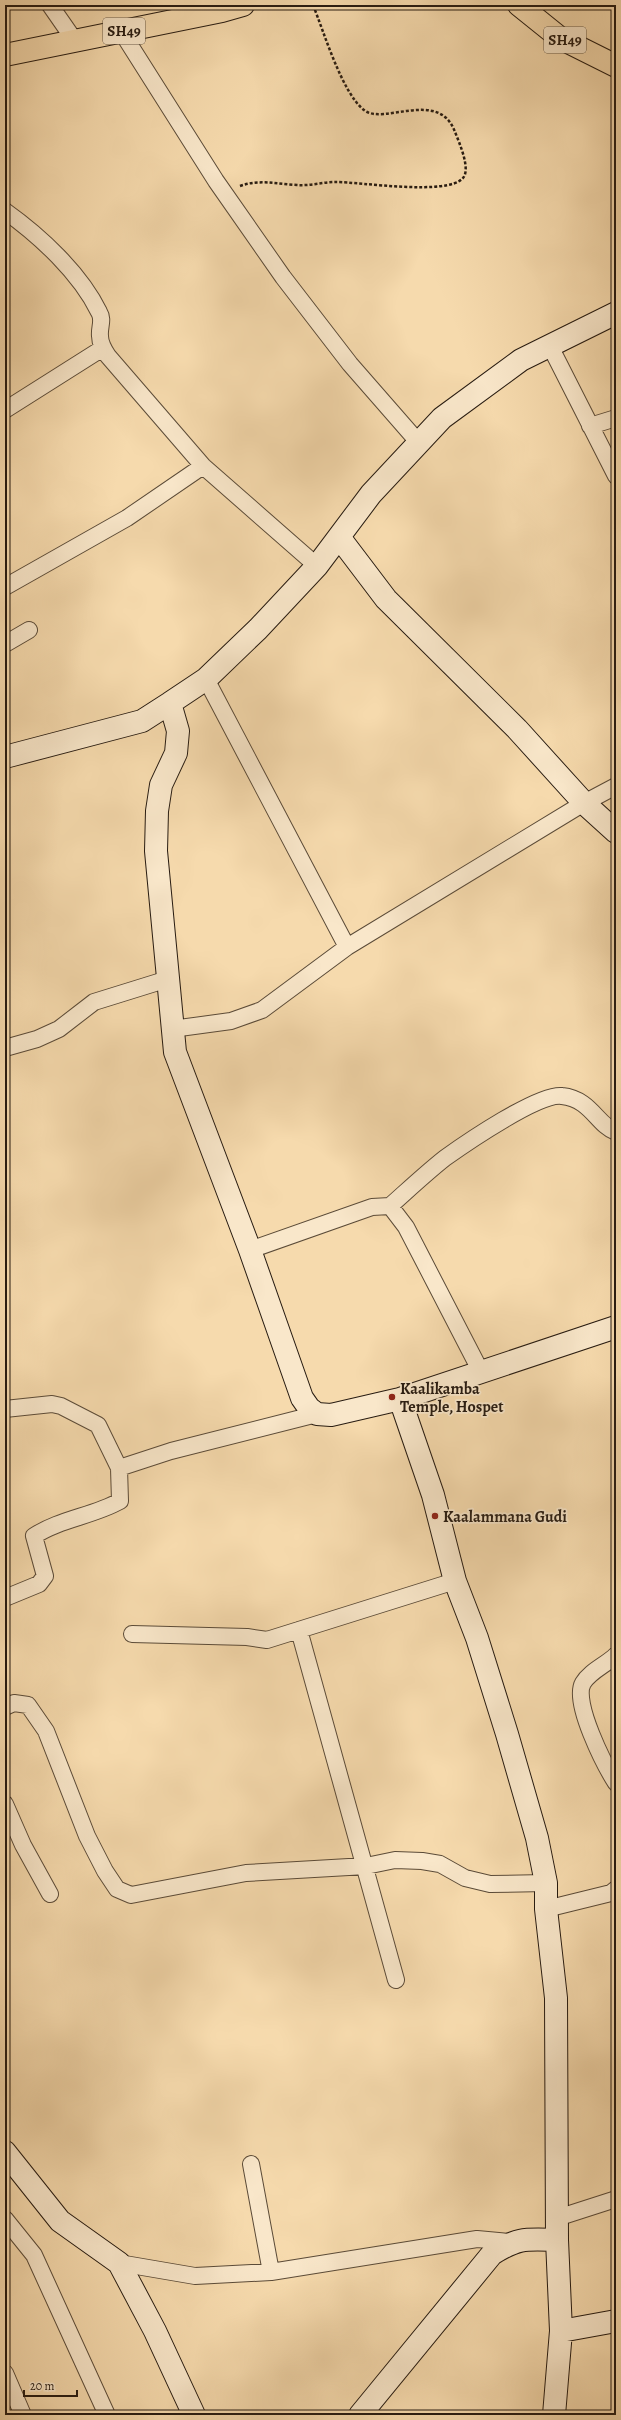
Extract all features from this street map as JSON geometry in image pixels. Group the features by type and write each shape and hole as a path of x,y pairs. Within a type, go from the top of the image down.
{"main road":[{"name":"SH49","path":"5,55 122,32 220,8 243,5"},
{"name":"SH49","path":"519,5 560,38 616,66"}],"street":[{"path":"50,5 75,41"},
{"path":"122,32 224,194 283,277 350,364 419,443"},
{"path":"5,211 24,224 50,248 86,291 100,313 102,320 100,336 103,348 203,466 317,566"},
{"path":"5,758 142,721 206,678 258,629 317,566 371,494 442,418 521,360 616,313"},
{"path":"550,346 616,476"},
{"path":"5,410 103,348"},
{"path":"590,426 616,418"},
{"path":"5,587 127,518 203,466"},
{"path":"339,537 386,599 517,730 584,803 616,832"},
{"path":"5,644 29,630"},
{"path":"206,678 347,947"},
{"path":"170,703 178,731 176,753 161,785 157,810 156,851 175,1052 250,1250 302,1398 309,1408 317,1414"},
{"path":"172,1029 232,1020 262,1010 347,947 584,803 616,786"},
{"path":"5,1048 37,1039 59,1029 94,1002 168,979"},
{"path":"250,1250 372,1207 390,1206 445,1158 532,1103 552,1096 562,1096 580,1102 616,1132"},
{"path":"390,1206 406,1227 481,1372"},
{"path":"119,1468 171,1451 317,1414 331,1415 400,1399 616,1327"},
{"path":"400,1399 433,1495 455,1581 477,1638 506,1734 537,1838 546,1883 546,1909 556,1998 557,2218 561,2331 554,2415"},
{"path":"5,1409 52,1404 61,1406 98,1425 119,1468 120,1500 104,1509 44,1530 34,1536 45,1576 39,1584 5,1598"},
{"path":"132,1634 247,1637 267,1640 455,1581"},
{"path":"299,1630 366,1866 396,1980"},
{"path":"616,1656 583,1682 580,1691 583,1708 597,1747 616,1784"},
{"path":"5,1707 14,1704 28,1705 34,1712 46,1731 87,1836 112,1883 124,1894 131,1895 246,1873 366,1866 395,1860 422,1861 440,1864 465,1878 490,1884 546,1883"},
{"path":"5,1804 23,1845 50,1894"},
{"path":"546,1909 610,1893 616,1889"},
{"path":"5,2152 60,2221 119,2263 195,2276 272,2272 477,2240 511,2242 525,2239 558,2240"},
{"path":"251,2164 272,2272"},
{"path":"557,2218 616,2199"},
{"path":"8,2227 34,2255 107,2415"},
{"path":"360,2415 492,2254 511,2242"},
{"path":"119,2263 155,2331 194,2415"},
{"path":"561,2331 616,2321"},
{"path":"5,2373 23,2415"}],"path":[{"path":"224,194 241,185 265,182 297,185 335,182 420,187 456,183 464,178 466,172 463,153 454,128 444,117 433,111 415,109 372,115 359,105 349,93 313,5"}],"place":[{"name":"Kaalikamba Temple, Hospet","path":"392,1397"},
{"name":"Kaalammana Gudi","path":"435,1516"}]}
